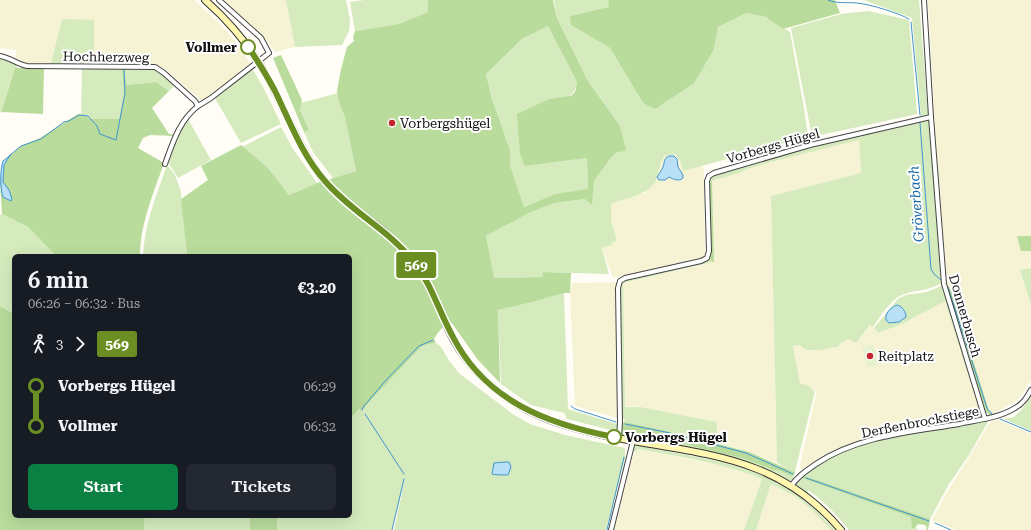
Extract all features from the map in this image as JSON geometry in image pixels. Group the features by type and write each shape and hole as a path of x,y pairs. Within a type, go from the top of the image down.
{"main road":[{"path":"205,0 233,28 258,61 299,142 324,181 343,199 396,243 414,262 430,287 458,346 478,374 506,398 534,414 567,426 633,441 703,453 733,460 763,471 791,486 816,505 841,530"}],"street":[{"path":"165,164 182,123 188,115 269,53 264,42 219,0"},
{"name":"Donnerbusch","path":"924,0 931,117 944,284 985,419"},
{"name":"Hochherzweg","path":"0,56 10,58 27,66 155,67 164,73 195,101 198,106"},
{"name":"Vorbergs Hügel","path":"618,438 620,422 619,283 624,278 701,262 707,258 709,251 709,176 714,173 810,145 931,117"},
{"name":"Derßenbrockstiege","path":"791,486 797,477 825,458 839,451 866,442 985,419 1003,414 1016,408 1023,402 1031,390"},
{"path":"611,530 633,441"}],"shaded area":[{"path":"0,0 194,0 221,25 235,41 250,63 218,90 202,101 165,69 156,64 94,63 94,20 62,20 51,63 26,63 15,57 17,50 0,48"},
{"path":"224,0 286,0 295,47 275,52 267,41"},
{"path":"928,0 1031,0 1031,268 1020,270 1031,305 1031,381 1016,401 993,414 989,411 951,290 947,285 936,145"},
{"path":"859,139 861,173 771,196 777,463 749,452 717,443 717,422 634,406 624,407 623,283 714,262 712,180 775,161"},
{"path":"676,154 683,171 702,165 704,169 705,255 703,257 613,278 602,248 612,245 612,242 617,240 611,220 611,206 613,203 644,193 655,182 664,156"},
{"path":"618,282 617,418 575,406 570,293 572,283"},
{"path":"945,300 981,413 980,416 869,437 833,450 801,471 800,464 817,391 812,390 800,383 793,346 800,345 811,351 838,347 841,343 849,339 856,343 871,325 878,333 902,324"},
{"path":"998,420 1031,434 1031,530 956,530 932,520 947,492 988,425 991,421"},
{"path":"637,449 729,467 762,479 744,530 614,530 632,459"},
{"path":"771,484 795,496 811,509 831,530 756,530"}],"green space":[{"path":"286,0 346,0 350,20 349,31 342,45 295,47"},
{"path":"364,0 428,0 428,12 399,24 355,31 350,2"},
{"path":"428,0 553,0 557,18 588,81 620,126 626,151 617,152 594,181 592,205 585,199 554,203 529,213 486,236 494,278 542,277 543,272 571,273 570,293 564,293 498,310 500,383 478,360 451,322 437,334 434,339 436,343 424,345 420,348 361,411 359,409 352,417 352,254 187,254 181,199 208,180 201,166 241,145 268,168 289,195 317,183 356,171 345,117 339,102 337,91 347,47 354,41 353,37 355,31 399,24 428,12","holes":["548,26 577,82 575,92 571,96 549,99 517,114 520,154 525,166 587,158 588,189 555,194 524,207 510,165 510,150 492,99 486,74 522,39"]},
{"path":"554,0 608,0 610,7 571,16 572,25 610,48 643,103 714,49 718,27 746,13 766,17 790,32 808,137 683,171 676,154 664,156 653,185 643,193 611,205 611,220 617,241 612,242 612,245 602,248 609,274 543,272 542,277 493,278 486,236 529,213 554,203 585,199 592,194 594,181 617,152 620,126 588,81 557,18"},
{"path":"608,0 835,0 840,13 783,29 766,17 746,13 718,27 714,49 694,83 655,109 643,103 610,48 571,25 570,16 609,7"},
{"path":"864,0 919,0 928,114 921,116 912,18"},
{"path":"868,11 909,20 917,114 812,137 791,28 841,14"},
{"path":"62,19 94,20 94,63 51,63"},
{"path":"548,26 577,82 573,92 568,97 549,99 525,166 587,158 588,190 555,194 524,207 510,165 510,150 492,99 486,74 522,39"},
{"path":"281,55 302,100 300,110 309,130 304,132 273,58"},
{"path":"0,59 9,60 16,65 0,114"},
{"path":"16,65 17,68 44,68 43,114 1,112"},
{"path":"84,68 122,68 124,93 119,119 89,119 81,116 82,70"},
{"path":"252,68 281,124 241,143 215,98"},
{"path":"122,70 125,70 126,85 156,82 169,91 152,108 169,134 174,134 174,136 150,135 143,138 138,148 164,163 145,220 142,232 140,254 54,254 28,227 2,214 0,182 3,161 21,146 40,138 78,114 81,114 89,119 119,119 124,93"},
{"path":"125,70 154,70 161,74 174,86 169,91 156,82 126,85"},
{"path":"338,93 339,102 345,116 356,171 333,178 313,152 304,132 309,130 300,110 301,103"},
{"path":"188,119 211,160 178,178 168,162 178,133"},
{"path":"929,119 941,283 931,288 907,293 898,297 886,309 873,327 870,325 856,343 849,339 841,343 838,347 818,350 807,350 800,345 793,346 800,383 811,387 812,390 815,391 795,472 777,463 771,196 861,173 859,140 775,161 711,181 709,186 710,258 712,262 623,283 625,407 640,407 717,422 717,443 677,433 683,444 745,459 793,476 794,473 793,479 789,481 748,462 675,445 673,441 668,444 622,435 622,423 625,421 621,418 619,290 622,282 708,259 709,180 712,176 810,146","holes":["625,422 672,432 670,442 635,434 627,434"]},
{"path":"281,127 293,149 317,183 289,195 268,168 242,147"},
{"path":"167,165 175,175 181,192 187,254 143,254 148,221"},
{"path":"711,181 714,262 712,262 710,258 709,186"},
{"path":"2,214 28,227 54,254 12,254 12,313 0,306 0,215"},
{"path":"1017,236 1031,236 1031,251 1021,251"},
{"path":"1031,268 1031,305 1020,270"},
{"path":"947,285 951,290 989,411 993,414 991,416 986,412"},
{"path":"941,286 944,288 983,416 981,418 899,433 898,432 979,417 981,415 945,301 902,324 878,333 874,328 898,299 906,295 927,292","holes":["897,305 901,307 906,314 899,322 893,323 891,308"]},
{"path":"564,293 568,409 617,424 618,432 567,419 564,413 531,405 501,384 498,310"},
{"path":"0,306 12,313 12,518 145,518 144,530 0,530"},
{"path":"436,343 441,347 450,362 460,374 514,415 530,424 565,435 625,448 625,459 606,530 394,530 405,479 392,530 276,530 277,518 352,518 352,417 359,409 361,411 424,345"},
{"name":"Reitplatz","path":"873,344 878,364 867,367 862,348"},
{"path":"1031,396 1031,431 1004,419 1014,417 1023,408"},
{"path":"989,420 969,455 949,484 930,519 805,476 802,478 912,517 912,528 917,530 849,530 830,508 808,490 808,493 834,517 844,530 823,508 796,486 797,482 802,476 823,461 838,453 869,442"},
{"path":"625,422 672,432 670,441 668,442 635,434 624,434 622,431 622,425"},
{"path":"676,433 749,452 795,472 794,475 792,476 773,470 745,459 683,444 677,440 675,436"},
{"path":"634,446 711,460 761,475 792,491 814,509 835,530 831,530 811,509 795,496 771,484 756,530 744,530 762,479 716,464 638,449 636,452 632,451"},
{"path":"805,476 930,519 928,530 926,530 927,528 925,525 918,524 915,528 919,530 912,528 911,517 802,478"},
{"path":"145,518 250,518 250,530 144,530"},
{"path":"250,518 277,518 277,530 250,530"}],"water":[{"path":"11,154 4,165 3,182 9,190 12,199 11,201 3,197 1,189 1,169 3,161"},
{"path":"669,156 674,156 677,159 678,167 683,175 683,178 680,180 669,177 665,180 659,180 657,177 663,167 665,159"},
{"path":"897,305 901,307 906,317 899,322 889,323 886,320 887,313 890,309"},
{"path":"509,462 511,467 508,475 492,474 494,463"}],"waterway":[{"name":"Gröverbach","path":"828,0 869,5 909,19"},
{"name":"Gröverbach","path":"911,22 920,115"},
{"path":"10,155 21,146 41,139 64,122 69,121 79,115 88,116 97,126 100,134 116,140 125,93 124,69"},
{"name":"Gröverbach","path":"920,123 931,269 941,280"},
{"name":"Gröverbach","path":"948,287 987,408 992,414"},
{"path":"362,410 387,379 419,346 433,340"},
{"path":"571,406 575,409 616,422"},
{"path":"365,414 404,474"},
{"name":"Gröverbach","path":"1000,419 1031,432"},
{"path":"625,424 670,433"},
{"path":"677,435 746,453 793,474"},
{"path":"607,530 624,457"},
{"path":"806,478 929,521"},
{"path":"392,530 404,479"},
{"path":"935,523 951,530"}],"bus line":[{"name":"569","path":"248,47 265,73 299,142 324,181 338,196 396,243 414,262 430,287 458,346 465,358 478,374 506,398 534,414 567,426 614,437"}],"place":[{"name":"Vollmer","path":"248,47"},
{"name":"Vorbergshügel","path":"392,123"},
{"name":"Reitplatz","path":"870,356"},
{"name":"Vorbergs Hügel","path":"614,437"}]}
